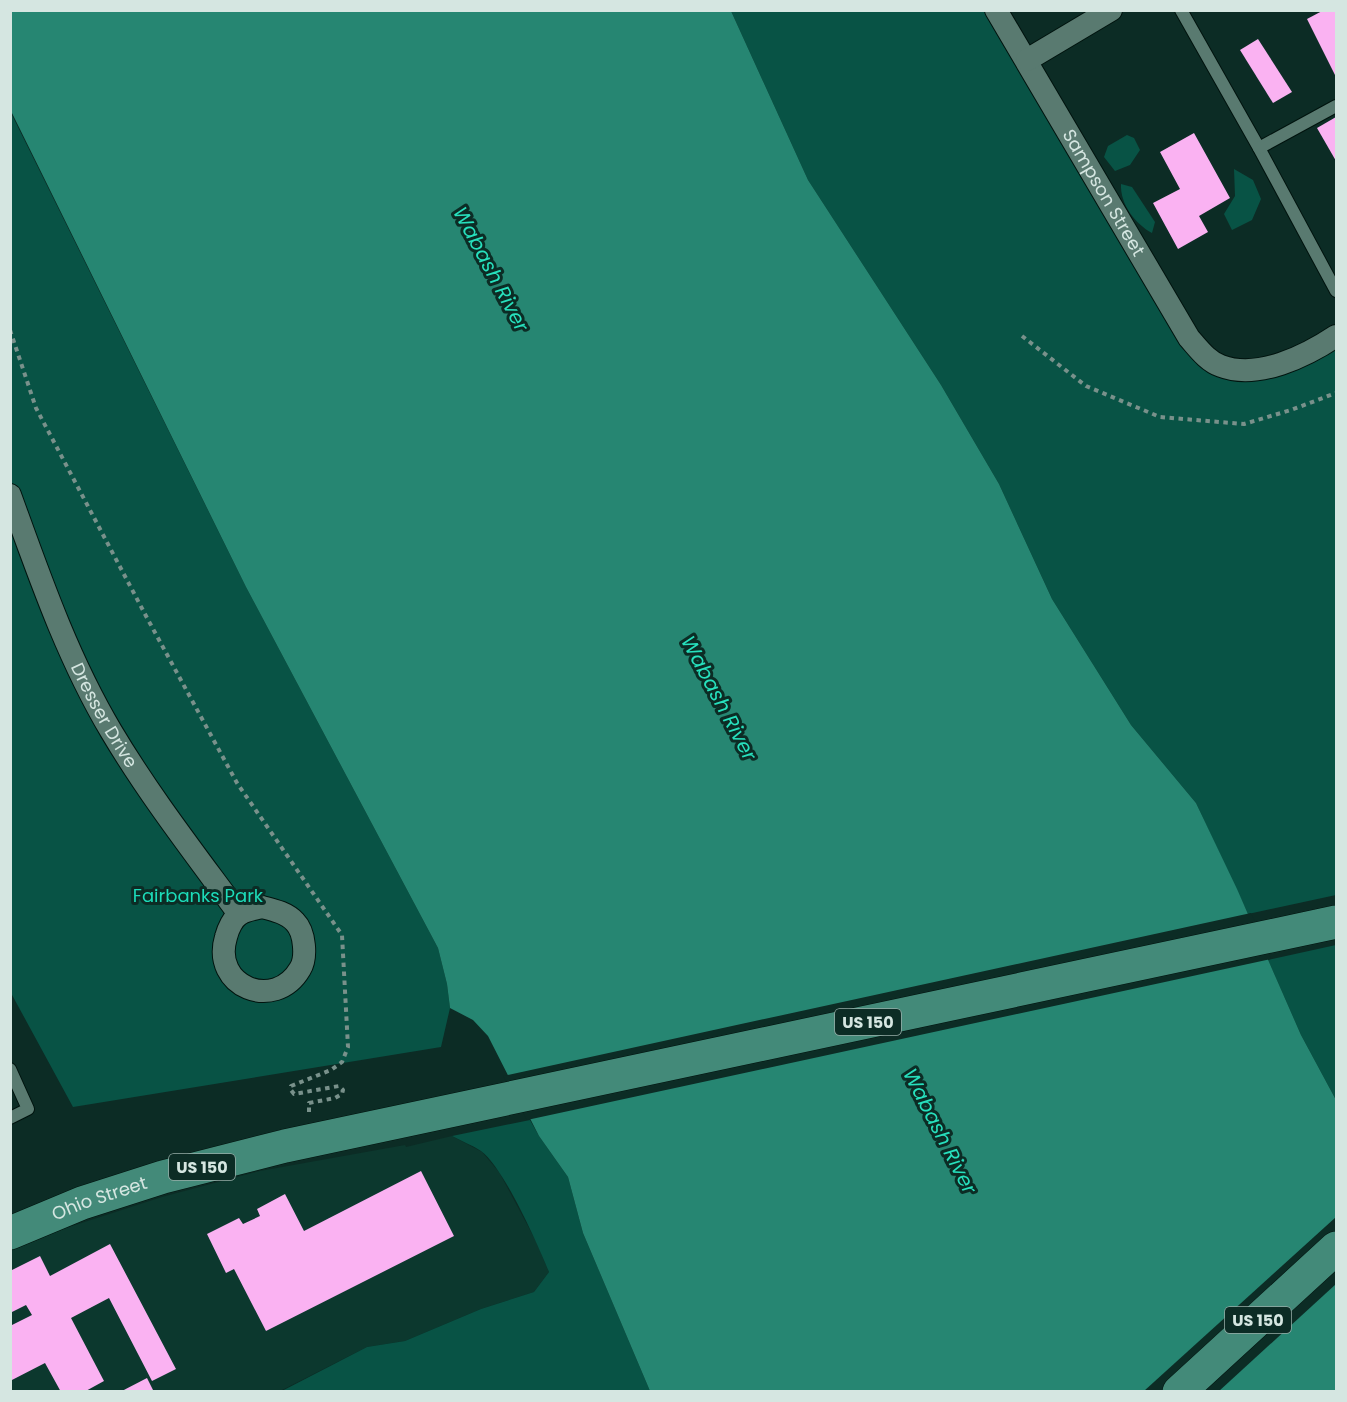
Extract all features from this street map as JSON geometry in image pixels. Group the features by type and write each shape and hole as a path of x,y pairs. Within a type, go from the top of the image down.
{"main road":[{"name":"Ohio Street","path":"10,1233 82,1203 163,1177 285,1146 1336,922"},
{"name":"US 150","path":"1179,1392 1336,1248"}],"street":[{"name":"Sampson Street","path":"996,10 1189,338 1203,355 1220,366 1237,369 1264,368 1295,359 1336,336"},
{"path":"1027,60 1111,10"},
{"name":"Dresser Drive","path":"10,495 69,650 110,729 149,793 239,914"}],"lane":[{"path":"1181,10 1336,291"},
{"path":"1259,148 1336,105"},
{"path":"10,1069 28,1109 10,1118"}],"path":[{"path":"10,330 36,408 226,763 237,783 342,935 348,1047 342,1062 331,1070 291,1086 291,1090 294,1094 339,1086 343,1090 342,1095 335,1098 309,1103 310,1121"},
{"path":"1022,336 1086,386 1160,417 1244,424 1292,410 1336,393"}],"shaded area":[{"path":"452,1136 482,1152 499,1172 537,1243 549,1272 534,1292 481,1309 405,1341 367,1347 280,1391 11,1392 11,1251 63,1229 162,1197 260,1171 405,1145 406,1147"}],"green space":[{"path":"731,11 986,11 1210,369 1336,347 1336,895 1248,914 1196,803 1131,725 1052,599 999,484 941,385 808,180"},
{"name":"Fairbanks Park","path":"10,111 246,587 438,948 450,1008 441,1047 73,1107 11,993"},
{"path":"1127,135 1134,138 1140,150 1130,165 1115,171 1104,157 1108,146"},
{"path":"1234,169 1253,180 1261,199 1252,220 1232,230 1224,214 1235,196"},
{"path":"1121,184 1132,187 1155,222 1152,233 1130,213 1123,199"},
{"path":"1336,945 1336,1100 1301,1035 1268,960"},
{"path":"530,1120 568,1177 583,1233 650,1391 280,1392 367,1347 405,1341 481,1309 534,1292 549,1272 519,1207 490,1160 481,1151 452,1136"}],"water":[{"name":"Wabash River","path":"11,11 731,11 808,180 941,385 999,484 1052,599 1131,725 1196,803 1237,889 1301,1035 1336,1100 1336,1391 650,1391 583,1233 568,1177 539,1136 488,1036 473,1020 450,1008 438,948 246,587 11,111"}],"pier":[{"path":"1251,913 1271,959 527,1120 503,1076"},
{"path":"1336,1217 1336,1284 1218,1392 1144,1391"}],"building":[{"path":"1324,10 1336,10 1335,75 1307,19"},
{"path":"1258,39 1292,92 1273,103 1240,50"},
{"path":"1336,117 1336,161 1317,128"},
{"path":"1194,133 1230,198 1199,216 1208,232 1178,249 1153,203 1180,189 1160,152"},
{"path":"421,1171 454,1236 266,1331 234,1269 226,1273 207,1234 239,1218 243,1224 260,1216 257,1209 285,1194 304,1231"},
{"path":"110,1244 176,1369 152,1381 109,1298 71,1318 104,1381 84,1392 61,1392 45,1363 10,1381 10,1326 32,1315 26,1305 10,1313 10,1271 40,1256 50,1276"},
{"path":"147,1378 154,1392 120,1392"}]}
